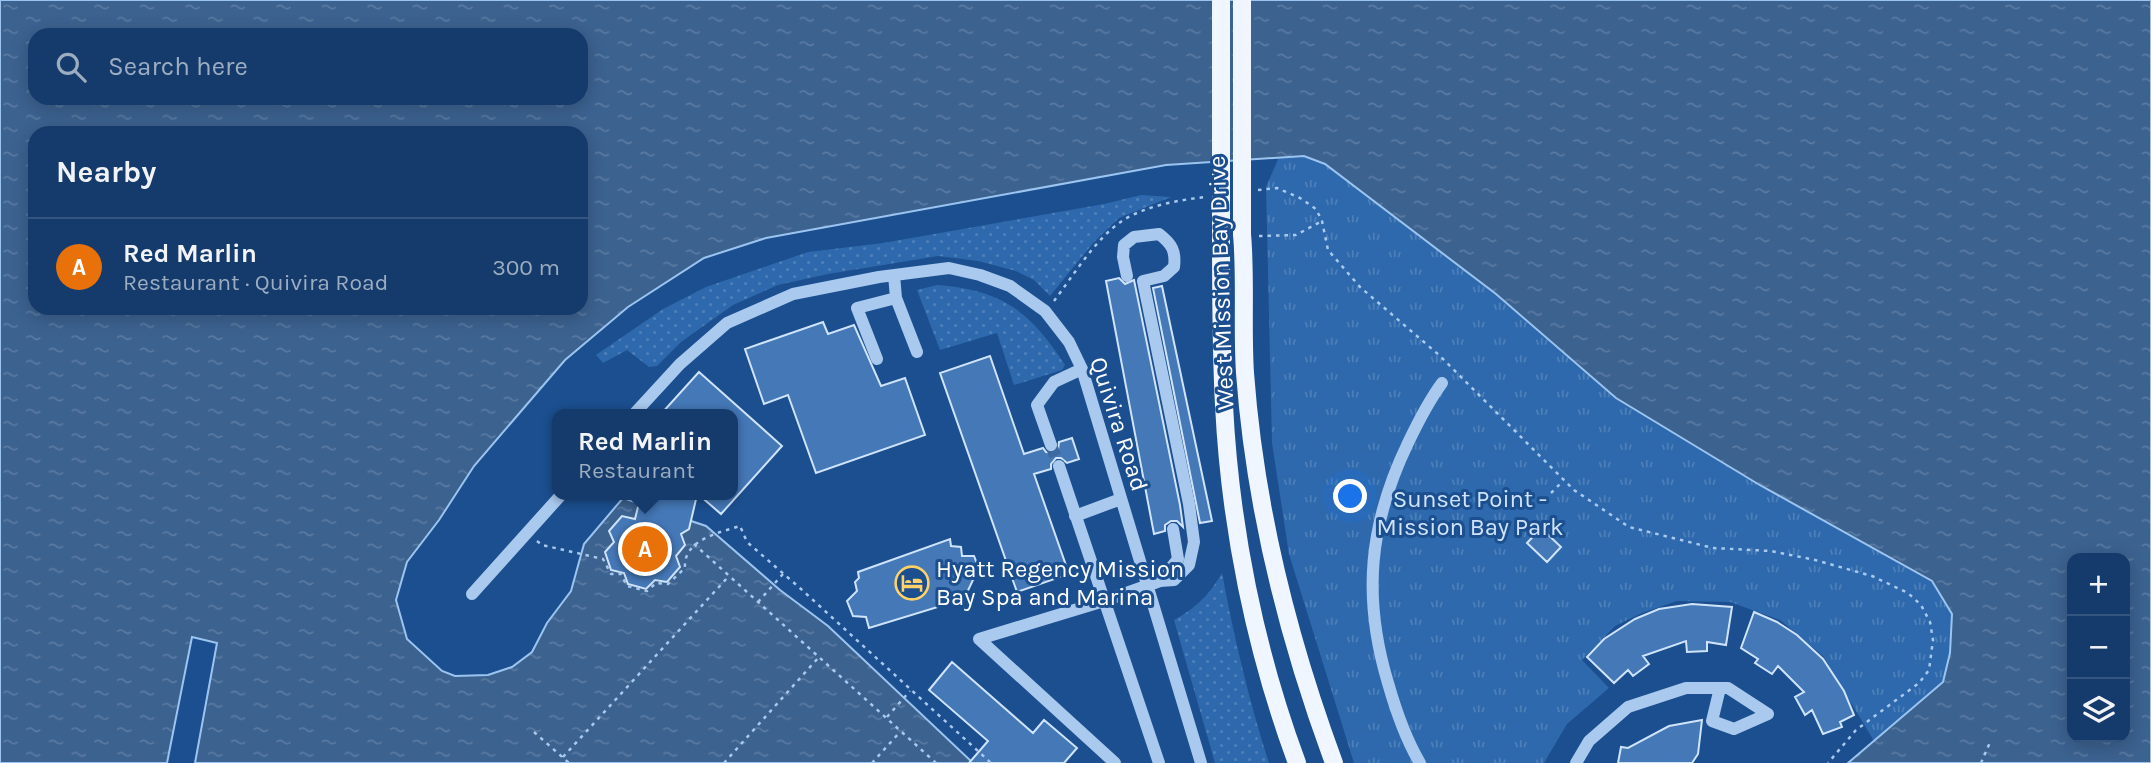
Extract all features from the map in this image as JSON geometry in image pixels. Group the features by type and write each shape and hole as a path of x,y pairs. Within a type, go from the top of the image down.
{"main road":[{"name":"West Mission Bay Drive","path":"1221,0 1224,406 1230,475 1239,545 1278,712 1297,763"},
{"name":"West Mission Bay Drive","path":"1242,0 1249,235 1242,321 1252,448 1274,572 1296,654 1334,763"}],"street":[{"path":"1115,763 979,639 1160,581 1174,580 1189,565 1194,542 1189,504 1143,281 1164,276 1174,267 1176,254 1171,243 1159,234 1134,237 1124,245 1123,257 1127,276"},
{"name":"Quivira Road","path":"639,409 680,364 727,323 793,295 894,275 950,268 1010,286 1045,311 1069,342 1082,369 1201,763"},
{"path":"894,275 896,298 916,352"},
{"path":"877,359 857,308 896,298"},
{"path":"1051,445 1037,405 1054,382 1082,369"},
{"path":"1420,763 1397,715 1378,652 1371,595 1377,531 1391,478 1428,401 1442,383"},
{"path":"1059,466 1159,763"},
{"path":"1075,516 1121,499"},
{"path":"472,594 557,500"},
{"path":"1160,581 1178,559 1173,529"},
{"path":"1576,763 1589,741 1628,707 1686,688 1720,688"}],"path":[{"path":"1251,191 1276,188 1300,198 1316,209 1322,221 1328,250 1360,287 1439,355 1574,491 1629,527 1713,548 1771,551 1815,560 1872,576 1908,593 1921,604 1930,622 1933,640 1929,670 1919,683 1856,730 1828,763"},
{"path":"1045,311 1103,238 1121,222 1151,208 1214,195"},
{"path":"1249,235 1296,234 1322,221"},
{"path":"1551,493 1564,480"},
{"path":"527,533 542,545 603,559 611,574 621,574 627,586 647,591 656,583 668,584 685,568 685,554 694,544 740,526 747,542 991,763"},
{"path":"694,544 936,763"},
{"path":"758,602 783,574"},
{"path":"562,757 729,576"},
{"path":"724,763 819,657"},
{"path":"887,718 910,691"},
{"path":"872,763 901,731"},
{"path":"534,732 569,763"},
{"path":"1981,763 1991,740"}],"green space":[{"name":"Sunset Point - Mission Bay Park","path":"1304,156 1325,164 1496,294 1616,398 1758,484 1932,581 1952,614 1950,653 1943,682 1874,741 1823,656 1780,620 1730,602 1677,601 1615,626 1582,660 1609,688 1567,724 1544,763 1354,763 1289,554 1272,443 1266,187 1279,157"},
{"path":"1141,195 1171,197 1119,218 1094,242 1050,296 1034,280 1016,271 978,261 938,256 778,285 733,305 681,342 657,366 649,367 627,350 603,363 596,355 663,309 706,287 808,252 883,243"},
{"path":"937,285 979,292 1012,307 1026,317 1052,346 1065,365 1062,370 1014,385 997,333 940,350 917,290"},
{"path":"1222,573 1242,669 1269,763 1215,763 1174,620 1201,600"}],"water":[{"path":"0,0 2151,0 2151,763 1848,763 1943,682 1950,653 1952,614 1932,581 1758,484 1616,398 1496,294 1325,164 1304,156 1166,165 766,238 704,258 628,307 565,360 474,466 439,520 407,562 396,600 407,639 442,671 455,676 488,675 512,667 532,652 547,623 571,591 584,544 621,500 629,500 706,526 780,590 828,626 973,763 195,763 217,643 192,637 167,763 0,763"}],"building":[{"path":"1119,278 1125,284 1134,280 1180,505 1183,527 1177,521 1171,521 1165,525 1165,531 1154,534 1106,281"},
{"path":"1162,286 1212,521 1200,523 1153,288"},
{"path":"823,322 828,334 854,325 881,386 905,378 925,435 816,473 788,395 764,404 745,349"},
{"path":"990,356 1024,454 1043,448 1046,452 1053,453 1058,450 1059,442 1072,438 1079,459 1067,463 1056,458 1051,469 1034,474 1069,574 1017,592 940,373"},
{"path":"699,372 782,446 738,495 738,409 666,409"},
{"path":"640,500 696,500 689,529 681,534 685,545 676,556 680,567 667,582 655,580 646,589 628,584 624,573 611,570 605,552 614,542 609,531 622,516 635,519"},
{"path":"705,500 734,500 721,514"},
{"path":"1541,528 1561,547 1547,562 1527,543"},
{"name":"Hyatt Regency Mission Bay Spa and Marina","path":"950,539 951,546 961,547 962,556 974,556 978,566 971,572 973,580 964,599 869,628 866,617 853,616 847,601 857,591 855,582 859,578 858,572"},
{"path":"1692,604 1732,607 1726,645 1707,642 1707,651 1687,652 1686,641 1643,656 1649,664 1633,676 1628,670 1614,683 1587,657 1604,639 1635,619 1659,609"},
{"path":"1754,612 1797,635 1823,659 1844,691 1854,715 1840,722 1842,727 1823,734 1812,710 1805,715 1795,697 1804,692 1778,666 1772,674 1755,663 1758,659 1741,648"},
{"path":"952,662 1033,733 1044,720 1077,748 1064,763 969,763 988,741 929,690"},
{"path":"1702,720 1698,754 1692,763 1618,763 1621,747 1628,748 1669,726"}],"tunnel":[{"path":"1051,445 1059,466"}],"place":[{"name":"Red Marlin","path":"645,549"},
{"name":"Hyatt Regency Mission Bay Spa and Marina","path":"912,583"}]}
